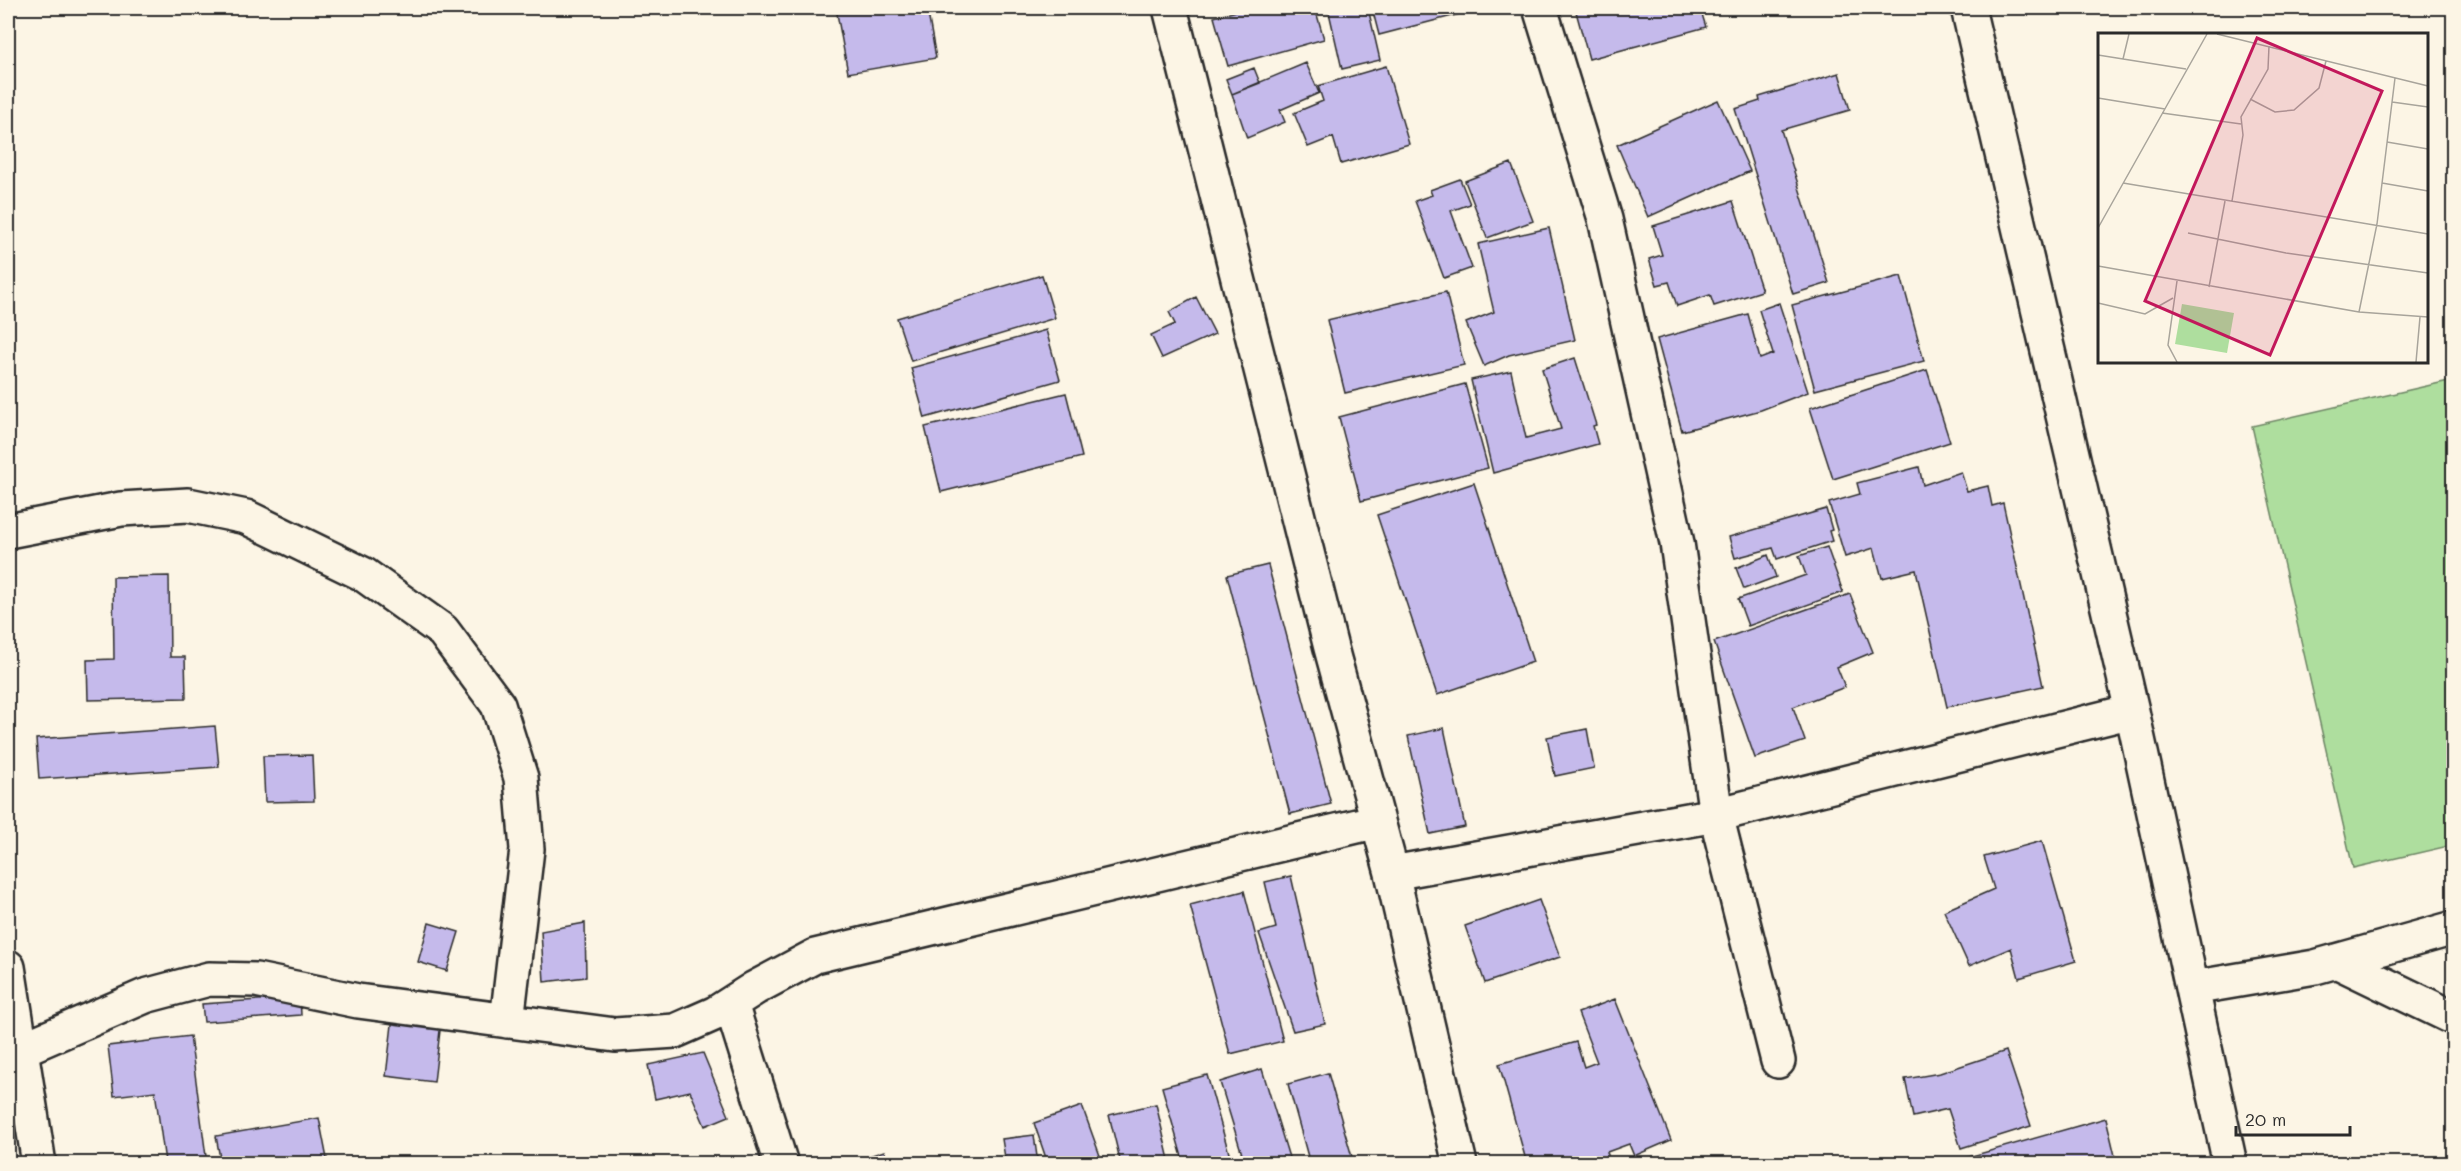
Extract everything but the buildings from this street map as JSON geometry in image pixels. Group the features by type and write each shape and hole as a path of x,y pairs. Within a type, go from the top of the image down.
{"street":[{"path":"1170,8 1331,648 1392,873 1460,1164"},
{"path":"1540,8 1605,219 1677,543 1716,815 1778,1061"},
{"path":"1968,8 2132,711 2230,1164"},
{"path":"8,531 121,509 166,506 188,505 246,517 363,573 442,632 498,705 521,778 526,849 507,1021"},
{"path":"1392,873 1716,815 2132,711"},
{"path":"20,1050 144,996 209,978 256,980 358,1001 615,1035 675,1031 716,1013 815,956 1378,821"},
{"path":"2192,988 2336,961 2454,928"},
{"path":"2336,961 2454,1018"},
{"path":"8,967 39,1164"},
{"path":"731,1004 781,1164"}],"green space":[{"path":"2453,380 2453,845 2353,868 2252,426"}]}
